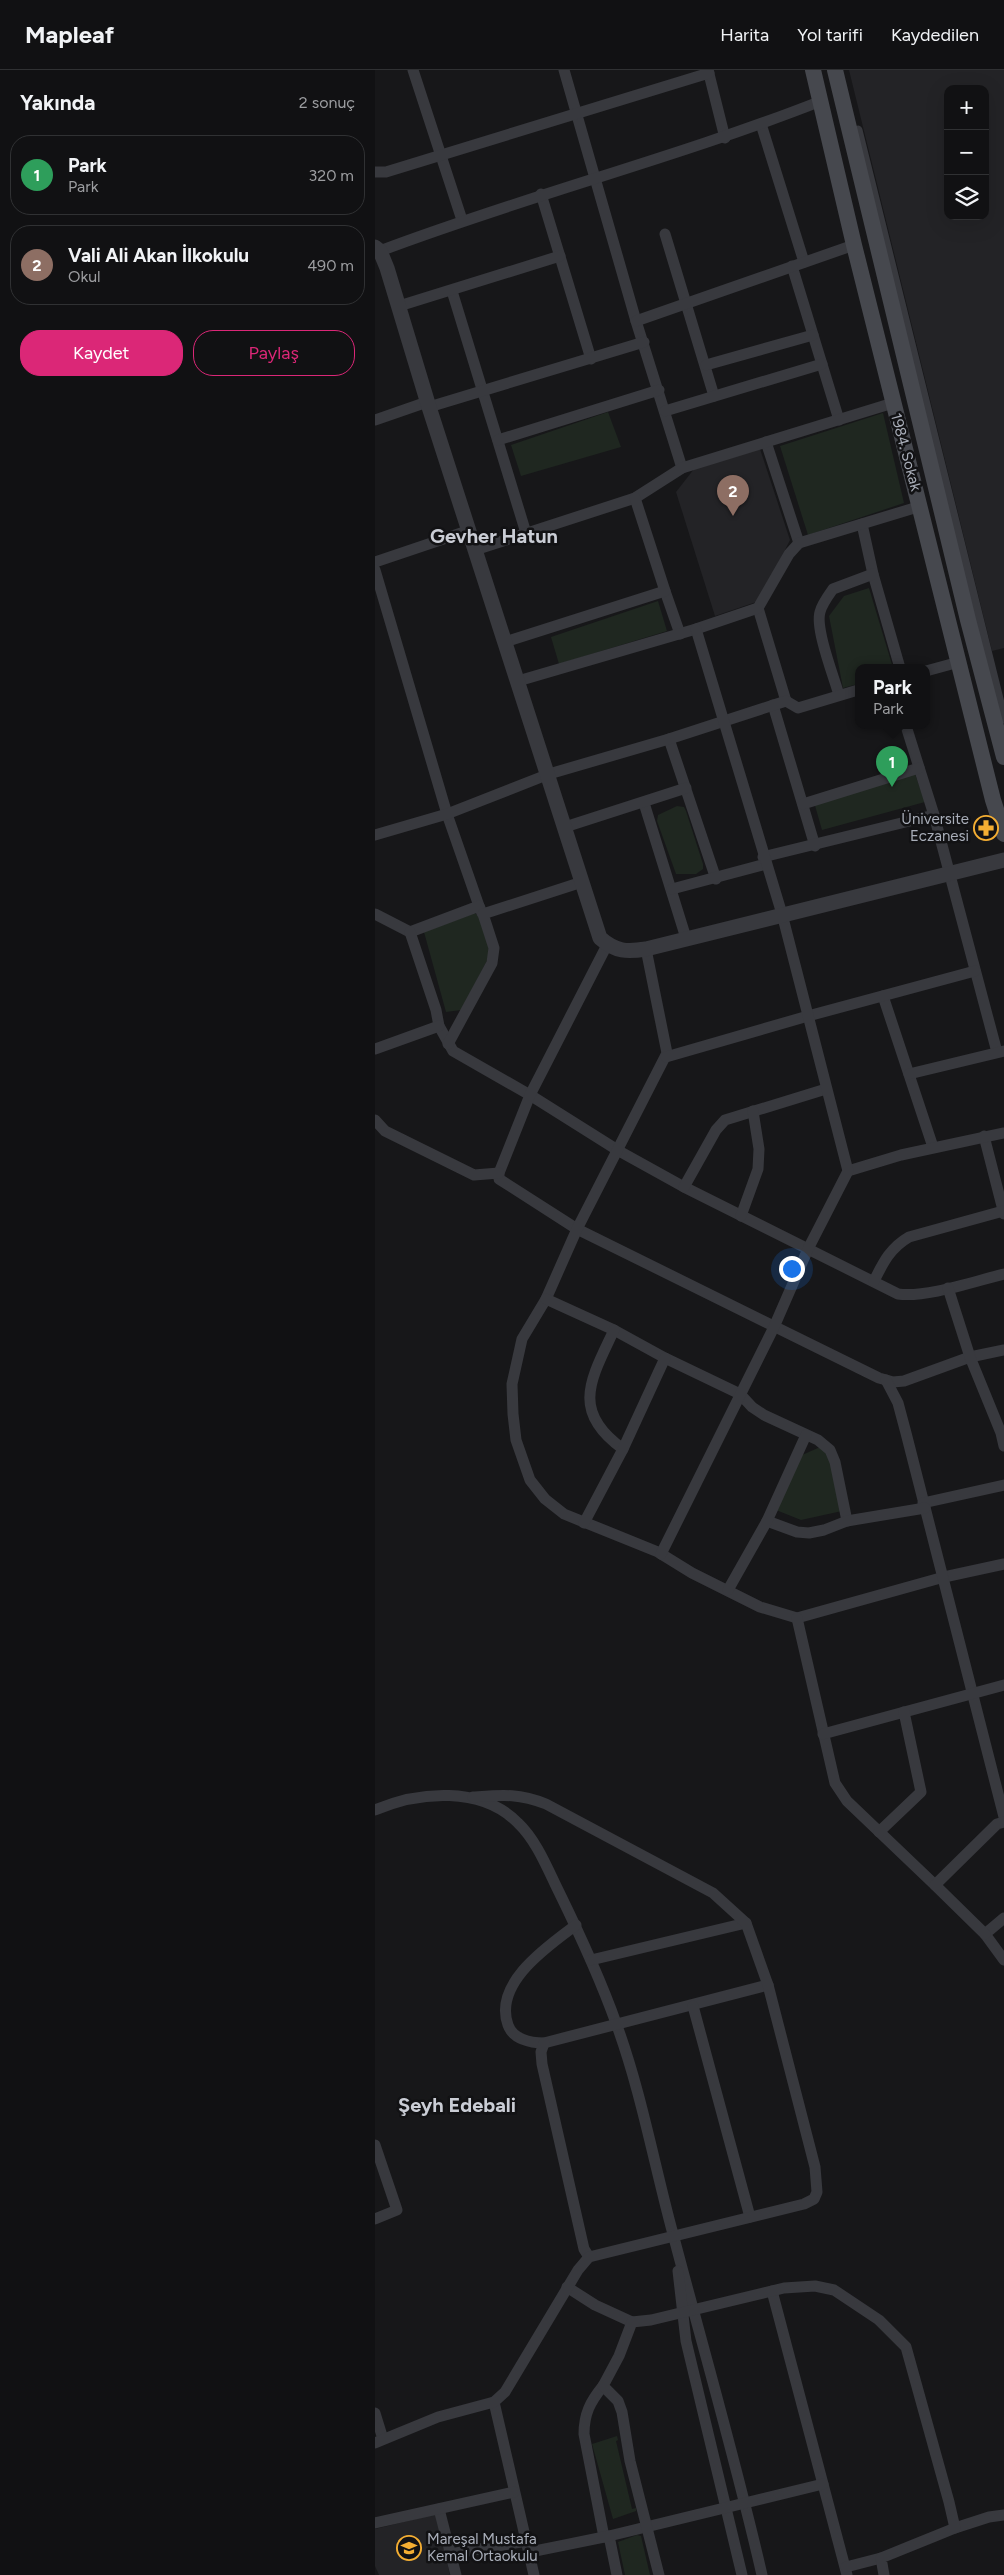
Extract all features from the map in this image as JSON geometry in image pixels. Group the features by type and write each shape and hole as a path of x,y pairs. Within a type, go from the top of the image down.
{"main road":[{"name":"1984. Sokak","path":"813,70 853,244 1004,834"},
{"path":"840,74 966,610 1004,757"}],"street":[{"path":"413,70 461,220"},
{"path":"564,70 594,179 681,468"},
{"path":"375,172 387,172 441,156 708,72 725,138"},
{"path":"840,74 1004,719"},
{"path":"821,101 725,138 541,194 378,249 399,306 428,404 549,774 600,938 607,945 626,952 646,949 1004,860"},
{"path":"761,124 803,262"},
{"path":"541,194 591,359"},
{"path":"665,234 714,396"},
{"path":"636,321 853,244"},
{"path":"399,306 560,256"},
{"path":"792,266 839,420"},
{"path":"452,291 526,532"},
{"path":"706,365 813,335"},
{"path":"375,420 428,404 483,391 644,342"},
{"path":"665,411 821,364"},
{"path":"498,440 659,390"},
{"path":"475,550 635,498 681,468 893,403"},
{"path":"766,442 799,543"},
{"path":"635,498 680,634"},
{"path":"518,681 680,634 758,608 789,554 799,543 921,506"},
{"path":"862,524 873,574 899,664"},
{"path":"375,562 470,530"},
{"path":"375,570 447,814 494,948 492,963 448,1044"},
{"path":"839,695 824,647 818,619 833,589 873,574"},
{"path":"505,642 665,590"},
{"path":"758,608 786,701 798,708 855,691"},
{"path":"661,1554 848,1171 782,914 764,861 696,629"},
{"path":"930,670 959,662"},
{"path":"375,836 447,814 549,774 669,739 786,701"},
{"path":"773,705 815,846"},
{"path":"907,729 934,815 975,971 1001,1052 909,1074"},
{"path":"669,739 716,879"},
{"path":"803,804 919,768"},
{"path":"565,827 644,803 685,788"},
{"path":"644,803 686,938"},
{"path":"672,889 716,879 764,861 815,846 934,815"},
{"path":"410,932 582,882"},
{"path":"375,914 410,932 436,1010 439,1026 448,1044 461,1056 530,1095 619,1151 684,1187 898,1294 909,1295 948,1288 1004,1274"},
{"path":"607,945 530,1095 499,1173 499,1179 577,1229 886,1380 904,1381 970,1358 1004,1350"},
{"path":"646,949 666,1042 666,1058 577,1229 546,1299 522,1339 512,1384 516,1440 530,1480 545,1499 565,1514 661,1554 692,1573 760,1607 797,1618 943,1577 1004,1564"},
{"path":"666,1058 808,1016 975,971"},
{"path":"883,996 933,1147"},
{"path":"375,1049 439,1026"},
{"path":"684,1187 716,1130 725,1120 826,1089"},
{"path":"741,1216 758,1169 759,1149 753,1111"},
{"path":"375,1120 385,1131 463,1171 481,1176 499,1173"},
{"path":"848,1171 933,1147 1004,1133"},
{"path":"874,1281 885,1259 898,1244 909,1237 1004,1212 984,1136"},
{"path":"948,1288 970,1358 1003,1433 1004,1446"},
{"path":"546,1299 614,1330 665,1358 740,1394 752,1407 764,1415 806,1435 830,1450 835,1462 847,1522"},
{"path":"614,1330 594,1376 589,1405 599,1428 606,1437 623,1449"},
{"path":"584,1523 623,1449 665,1358"},
{"path":"886,1380 898,1403 1004,1817"},
{"path":"728,1590 767,1522 806,1435"},
{"path":"767,1522 797,1532 809,1533 825,1530 847,1522 924,1506 1004,1485"},
{"path":"797,1618 835,1783 847,1800 985,1934 1004,1960"},
{"path":"823,1734 1004,1686"},
{"path":"879,1832 921,1792 904,1712"},
{"path":"375,1810 415,1799 447,1795 473,1797 509,1794 526,1796 546,1804 713,1893 745,1923 768,1985 815,2167 817,2192 814,2199 804,2204 589,2257 567,2287 505,2392 494,2402 438,2417 379,2441 375,2413"},
{"path":"473,1797 497,1808 519,1824 530,1838 575,1925 617,2025 673,2237 695,2310 762,2575"},
{"path":"935,1886 997,1824 1004,1822"},
{"path":"985,1934 1004,1918"},
{"path":"591,1960 745,1923"},
{"path":"575,1925 547,1947 509,1990 506,2006 507,2023 511,2031 518,2037 544,2043 693,2006 768,1985"},
{"path":"693,2006 750,2217"},
{"path":"544,2043 541,2052 543,2064 582,2240 589,2257"},
{"path":"375,2145 397,2210 375,2219"},
{"path":"673,2237 686,2341 742,2575"},
{"path":"567,2287 595,2305 632,2322 695,2310 772,2291 815,2286 834,2290 879,2320 906,2347 955,2528"},
{"path":"772,2291 846,2571 955,2528 989,2517 1004,2515"},
{"path":"617,2575 606,2536 585,2440 584,2420 586,2411 603,2386 619,2356 632,2322"},
{"path":"603,2386 620,2407 659,2575"},
{"path":"494,2402 534,2575"},
{"path":"450,2554 528,2547 606,2536 823,2484"},
{"path":"375,2523 514,2492"},
{"path":"439,2509 456,2575"},
{"path":"881,2558 884,2575"}],"shaded area":[{"path":"849,70 1004,70 1004,648 992,651"},
{"path":"608,412 621,447 521,476 511,445"},
{"path":"883,413 904,503 808,535 780,446"},
{"path":"760,449 790,540 759,601 715,616 676,492 694,469"},
{"path":"869,588 892,664 855,664 855,685 843,688 829,616 844,596"},
{"path":"658,601 667,631 559,664 551,637"},
{"path":"914,771 925,802 822,830 814,802"},
{"path":"677,806 684,807 686,811 703,864 703,869 696,874 676,874 657,821 658,815"},
{"path":"475,913 481,919 491,953 461,1010 446,1012 424,932"},
{"path":"818,1448 824,1448 829,1452 842,1511 801,1520 776,1510 802,1455"},
{"path":"617,2436 618,2440 616,2441 632,2509 636,2508 636,2511 613,2519 592,2444"},
{"name":"Mareşal Mustafa Kemal Ortaokulu","path":"436,2514 450,2575 379,2575 375,2566 375,2529"},
{"path":"637,2535 641,2536 650,2575 625,2575 618,2542"}],"place":[{"name":"Vali Ali Akan İlkokulu","path":"733,516"},
{"name":"Park","path":"892,787"},
{"name":"Üniversite Eczanesi","path":"986,828"},
{"name":"Mareşal Mustafa Kemal Ortaokulu","path":"409,2548"}],"district":[{"name":"Gevher Hatun","path":"494,536"},
{"name":"Şeyh Edebali","path":"457,2105"}]}
